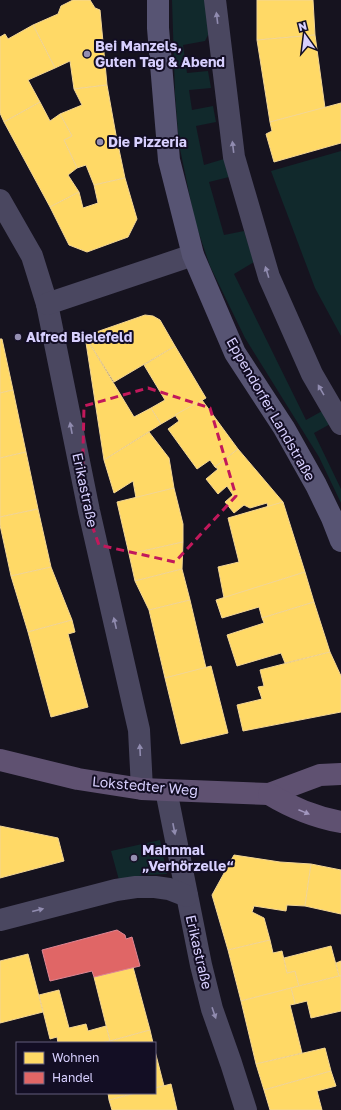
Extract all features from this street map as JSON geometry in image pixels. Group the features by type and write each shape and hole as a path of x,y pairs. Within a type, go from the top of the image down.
{"main road":[{"name":"Lokstedter Weg","path":"0,760 78,779 142,789 166,790 269,794 320,775 341,774"},
{"name":"Lokstedter Weg","path":"269,794 291,807 312,815 341,822"}],"street":[{"name":"Eppendorfer Landstraße","path":"158,0 158,28 169,160 193,255 235,353 284,428 316,485 341,541"},
{"path":"214,0 234,157 269,277 312,374 341,424"},
{"name":"Erikastraße","path":"0,200 32,256 47,304 88,511 139,730 142,789"},
{"path":"47,304 193,255"},
{"name":"Erikastraße","path":"166,790 194,934 212,1009 246,1110"},
{"path":"0,920 116,890 136,887 169,889 187,896"}],"highlighted area":[{"path":"148,388 210,408 236,496 175,562 99,545 82,497 84,406"}],"green space":[{"path":"172,0 205,0 209,33 205,41 183,45 187,73 208,71 211,88 189,90 192,110 213,106 216,122 196,126 204,165 224,159 229,177 209,182 224,235 244,231 254,262 234,274 306,420 324,410 332,423 314,433 341,489 341,503 319,457 245,338 210,266 195,222 179,144 175,94"},
{"path":"341,151 341,336 315,288 271,171"},
{"path":"160,840 167,874 144,875 119,880 111,851"}],"building: Wohnen":[{"path":"73,0 90,0 95,8 100,10 107,85 74,89 70,61 55,68 33,25 58,14 61,6"},
{"path":"257,0 313,0 315,35 257,40"},
{"path":"33,25 55,68 28,80 40,102 4,122 0,113 0,37 5,34 8,39"},
{"path":"315,35 325,108 270,122 257,40"},
{"path":"107,85 125,178 94,185 86,165 77,168 64,140 72,136 60,114 82,105 74,89"},
{"path":"40,102 50,121 60,114 72,136 64,140 77,168 68,175 79,192 50,207 4,122"},
{"path":"341,103 341,143 274,162 266,134 272,131 270,122"},
{"path":"125,178 137,219 128,237 87,252 69,245 50,207 79,192 83,208 98,203 94,185"},
{"path":"145,315 153,316 160,320 175,346 114,382 85,336"},
{"path":"85,336 134,417 151,408 161,424 104,460"},
{"path":"0,339 2,339 13,390 0,393"},
{"path":"175,346 206,398 161,424 151,408 165,400 144,365"},
{"path":"13,390 26,452 0,458 0,393"},
{"path":"202,400 238,449 215,467 210,460 197,469 168,429 179,421 175,415"},
{"path":"149,432 169,458 174,488 136,498 133,481 114,493 104,460"},
{"path":"238,449 283,502 268,507 267,503 250,508 244,505 234,513 225,502 233,495 227,486 218,494 206,479 218,469 215,467"},
{"path":"26,452 38,509 0,517 0,458"},
{"path":"174,488 183,524 183,542 129,554 117,502"},
{"path":"283,502 305,572 224,598 218,567 239,562 228,518"},
{"path":"38,509 51,567 11,576 0,525 0,517"},
{"path":"183,542 182,569 135,581 129,554"},
{"path":"51,567 72,620 28,632 11,576"},
{"path":"182,569 190,600 149,610 135,581"},
{"path":"305,572 314,602 262,618 259,607 222,618 216,600"},
{"path":"190,600 206,668 165,678 149,610"},
{"path":"314,602 330,652 285,663 281,653 237,666 227,635 264,623 262,618"},
{"path":"72,620 75,632 68,634 88,707 51,717 28,632"},
{"path":"330,652 341,676 341,712 243,731 237,705 262,699 258,687 264,686 260,670"},
{"path":"211,666 228,733 181,744 165,678"},
{"path":"0,826 58,838 64,861 0,878"},
{"path":"234,855 280,862 311,864 305,906 287,905 286,911 254,906 252,912 264,918 270,940 228,950 212,895"},
{"path":"311,864 341,870 341,914 305,906"},
{"path":"270,940 273,953 282,951 287,973 295,971 299,986 241,1001 228,950"},
{"path":"331,946 339,976 299,986 295,971 287,973 284,958"},
{"path":"28,954 43,1012 0,1023 0,961"},
{"path":"341,961 341,976 339,976 336,963"},
{"path":"133,967 150,1030 110,1041 94,977"},
{"path":"341,976 341,1011 311,1018 307,1001 295,1004 291,988"},
{"path":"291,988 295,1004 290,1005 302,1053 256,1064 241,1001"},
{"path":"59,990 69,1028 86,1024 88,1031 106,1026 110,1041 58,1042 57,1037 50,1039 39,995"},
{"path":"150,1030 153,1042 106,1042"},
{"path":"325,1048 331,1071 264,1090 256,1064"},
{"path":"156,1055 164,1086 156,1088"},
{"path":"331,1071 336,1086 317,1091 322,1110 270,1110 264,1090"},
{"path":"171,1084 177,1110 112,1110 109,1100 131,1094 156,1094 156,1088"},
{"path":"108,1094 131,1094 109,1100"}],"building: Handel":[{"path":"117,930 125,935 126,939 132,937 140,966 94,977 92,971 50,981 42,950"}],"place":[{"name":"Bei Manzels, Guten Tag & Abend","path":"87,54"},
{"name":"Die Pizzeria","path":"100,142"},
{"name":"Alfred Bielefeld","path":"18,337"},
{"name":"Mahnmal „Verhörzelle“","path":"134,858"}]}
